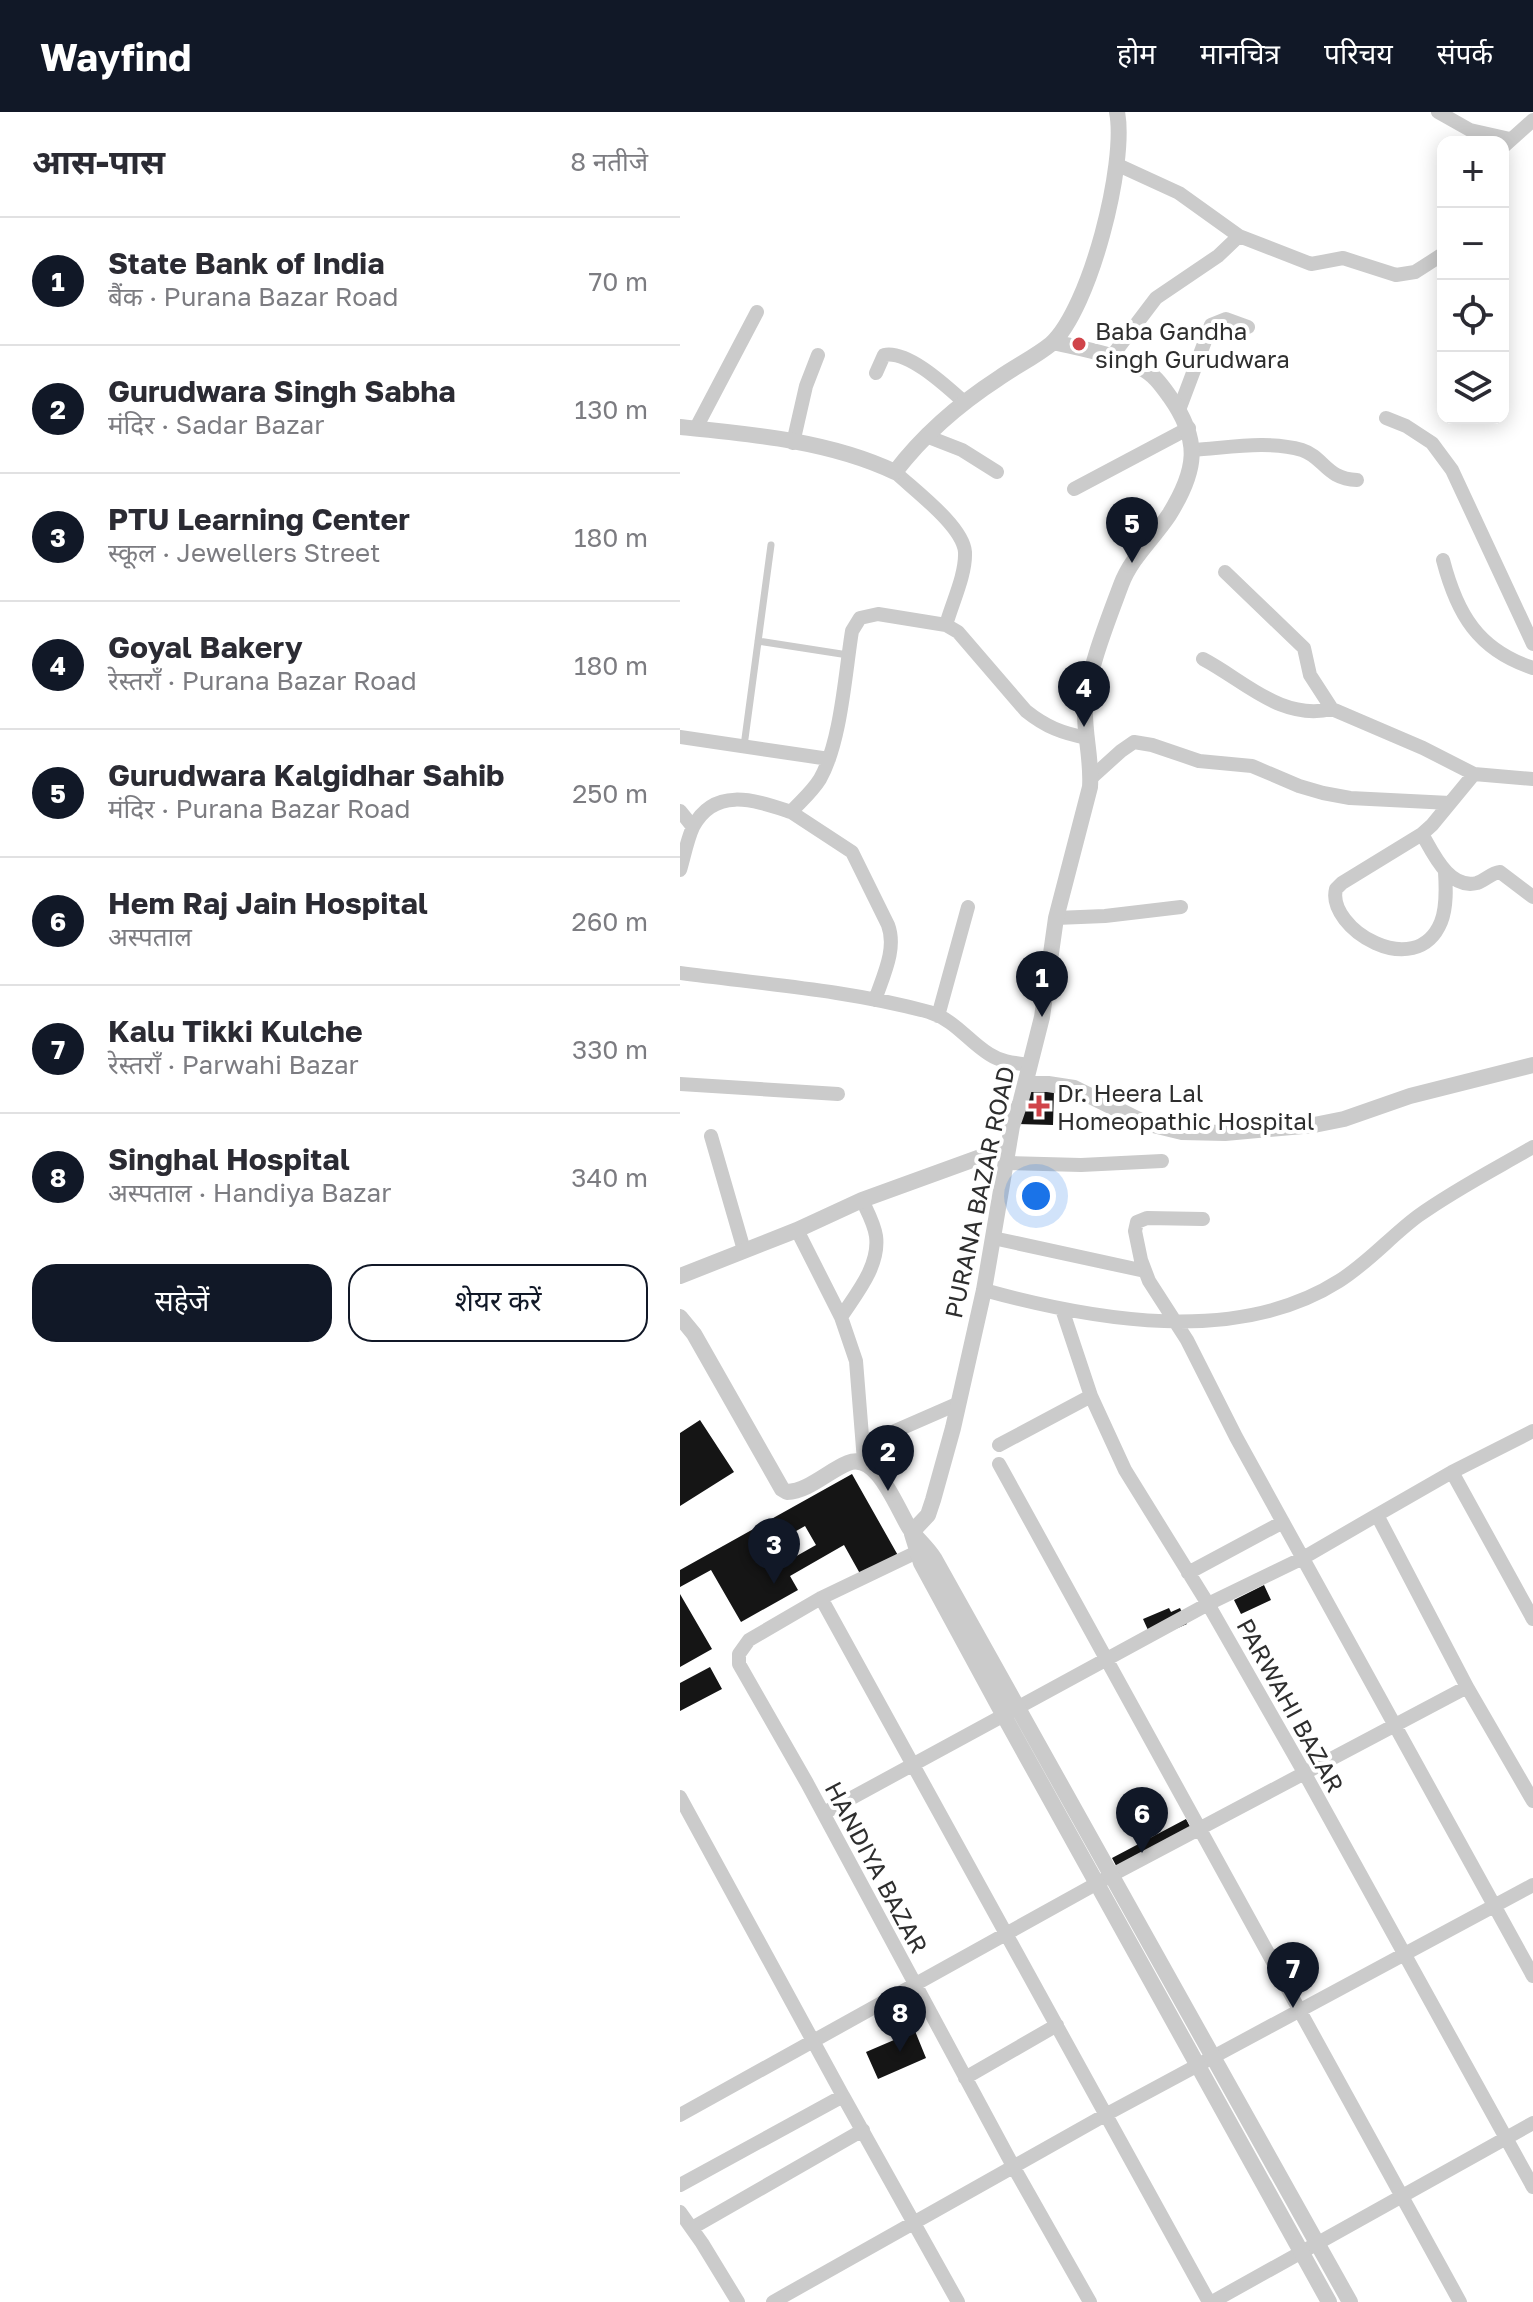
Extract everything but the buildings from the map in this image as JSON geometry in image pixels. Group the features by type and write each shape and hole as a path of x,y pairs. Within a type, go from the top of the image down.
{"street":[{"path":"895,472 926,436 964,402 1053,342 1072,315 1088,277 1118,165 1120,128 1117,112"},
{"path":"1438,112 1487,136"},
{"path":"1509,140 1533,120"},
{"path":"1118,165 1179,193 1239,236 1311,264 1343,258 1396,275 1415,272 1437,258"},
{"path":"1112,356 1156,298 1218,256 1239,236"},
{"path":"757,312 688,428 793,443 867,459 895,472 961,537 965,550 964,562 946,625"},
{"path":"1179,410 1211,325 1226,319 1248,327"},
{"name":"PURANA BAZAR ROAD","path":"912,1532 922,1524 933,1500 957,1404 984,1290 1006,1155 1042,1017 1056,918 1085,812 1090,779 1084,727 1087,691 1122,583 1132,563 1174,505 1189,470 1193,450 1189,428 1179,410 1159,382 1144,369 1112,356 1053,342"},
{"path":"876,373 884,355 893,354 929,373 964,402"},
{"path":"793,443 806,386 818,355"},
{"path":"1386,418 1406,426 1432,443 1452,470 1533,644"},
{"path":"1074,489 1189,428"},
{"path":"926,436 962,450 997,472"},
{"path":"1193,450 1266,446 1303,450 1331,473 1357,480"},
{"path":"1443,560 1456,603 1484,642 1533,668"},
{"path":"1225,572 1304,648 1310,675 1332,709"},
{"path":"791,812 812,791 829,759 855,623 869,614 946,625 958,632 1038,721 1059,732 1087,738"},
{"path":"1203,659 1280,705 1309,712 1332,709 1423,748 1474,774 1533,779"},
{"path":"680,737 829,759"},
{"path":"1090,779 1134,742 1199,761 1252,766 1323,793 1350,798 1450,803"},
{"path":"1445,872 1441,922 1427,940 1414,948 1395,951 1382,947 1358,932 1335,902 1336,889 1422,834 1474,774"},
{"path":"680,870 693,827 712,807 724,800 754,800 791,812 852,852 892,934 890,954 875,1000"},
{"path":"680,811 693,827"},
{"path":"1422,834 1445,872 1457,880 1470,883 1500,872 1533,897"},
{"path":"938,1016 968,907"},
{"path":"1056,918 1181,907"},
{"path":"680,973 875,1000 938,1016 951,1021 989,1054 1006,1062 1030,1065"},
{"path":"1025,1084 1074,1088 1145,1123 1182,1132 1225,1133 1314,1125 1344,1119 1410,1096 1533,1065"},
{"path":"680,1084 838,1094"},
{"path":"711,1136 744,1250"},
{"path":"984,1290 1103,1317 1175,1320 1236,1317 1291,1304 1339,1281 1434,1205 1533,1147"},
{"path":"680,1276 797,1230 862,1200 1006,1155 1081,1165 1162,1161"},
{"path":"841,1317 870,1270 875,1255 876,1233 862,1200"},
{"path":"1203,1219 1147,1218 1137,1222 1135,1231 1145,1271 1175,1320 1533,1976"},
{"path":"797,1230 841,1317 856,1361 863,1453 912,1532 934,1558 1011,1713"},
{"path":"993,1238 1145,1271"},
{"name":"PARWAHI BAZAR","path":"1062,1309 1091,1396 1125,1470 1208,1604 1305,1774 1533,2187"},
{"path":"680,1317 694,1334 782,1489 787,1492 799,1490 957,1404"},
{"path":"999,1445 1091,1396"},
{"path":"824,1813 1208,1604 1303,1558 1452,1472 1533,1431"},
{"path":"999,1464 1460,2302"},
{"path":"1452,1472 1533,1619"},
{"path":"1377,1515 1467,1687 1533,1801"},
{"path":"1188,1573 1283,1522"},
{"path":"912,1532 917,1552 1105,1879 1215,2057 1350,2302"},
{"path":"917,1552 821,1598 1210,2302 1533,2123"},
{"name":"HANDIYA BAZAR","path":"821,1598 749,1640 739,1654 739,1664 824,1813 965,2078 1090,2302"},
{"path":"680,2115 1105,1879 1467,1687"},
{"path":"680,1797 958,2302"},
{"path":"1105,1879 1198,2066 1329,2302"},
{"path":"773,2302 1107,2114 1533,1885"},
{"path":"965,2078 1057,2025"},
{"path":"680,2185 843,2096"},
{"path":"692,2228 863,2130"},
{"path":"680,2212 738,2302"}],"lane":[{"path":"744,746 771,545"},
{"path":"758,641 848,655"}],"place":[{"name":"Baba Gandha singh Gurudwara","path":"1079,344"},
{"name":"Gurudwara Kalgidhar Sahib","path":"1132,563"},
{"name":"Goyal Bakery","path":"1084,727"},
{"name":"State Bank of India","path":"1042,1017"},
{"name":"Dr. Heera Lal Homeopathic Hospital","path":"1039,1106"},
{"name":"Gurudwara Singh Sabha","path":"888,1491"},
{"name":"PTU Learning Center","path":"774,1584"},
{"name":"Hem Raj Jain Hospital","path":"1142,1853"},
{"name":"Kalu Tikki Kulche","path":"1293,2008"},
{"name":"Singhal Hospital","path":"900,2052"}]}
